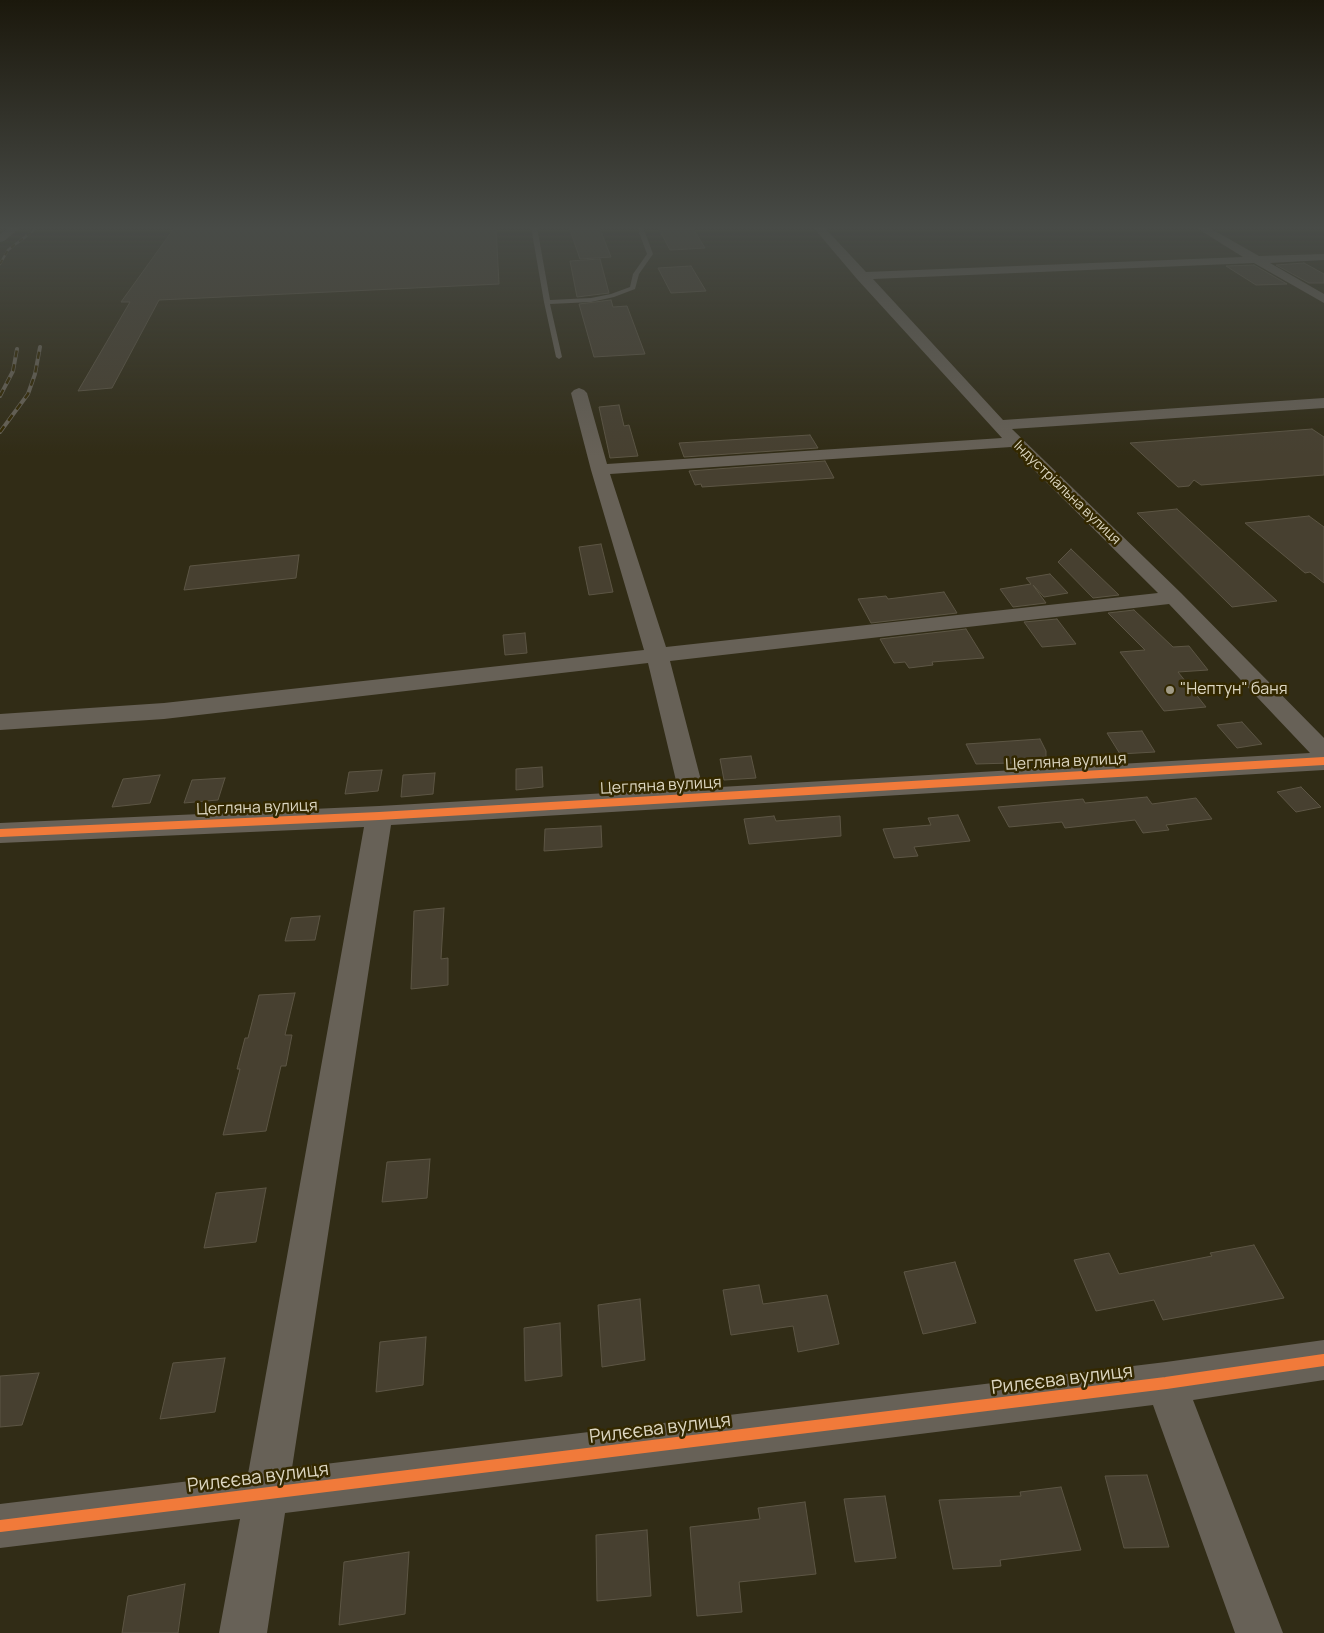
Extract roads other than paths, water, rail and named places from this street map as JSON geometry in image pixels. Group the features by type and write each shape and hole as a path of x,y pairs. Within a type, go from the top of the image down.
{"street":[{"name":"Індустріальна вулиця","path":"886,303 1015,442 1174,597 1324,752"},
{"path":"579,393 600,470 657,655 693,798"},
{"path":"999,425 1324,403"},
{"path":"600,470 1015,442"},
{"path":"0,722 164,711 1174,597"},
{"name":"Цегляна вулиця","path":"0,833 379,816 1324,761"},
{"path":"243,1633 379,816"},
{"name":"Рилєєва вулиця","path":"0,1526 1166,1384 1324,1360"},
{"path":"1166,1384 1259,1633"}],"lane":[{"path":"547,303 560,357"}],"railway":[{"path":"0,432 28,394 35,374 40,347"},
{"path":"0,396 13,371 17,349"}],"place":[{"name":"\"Нептун\" баня","path":"1170,690"}]}
